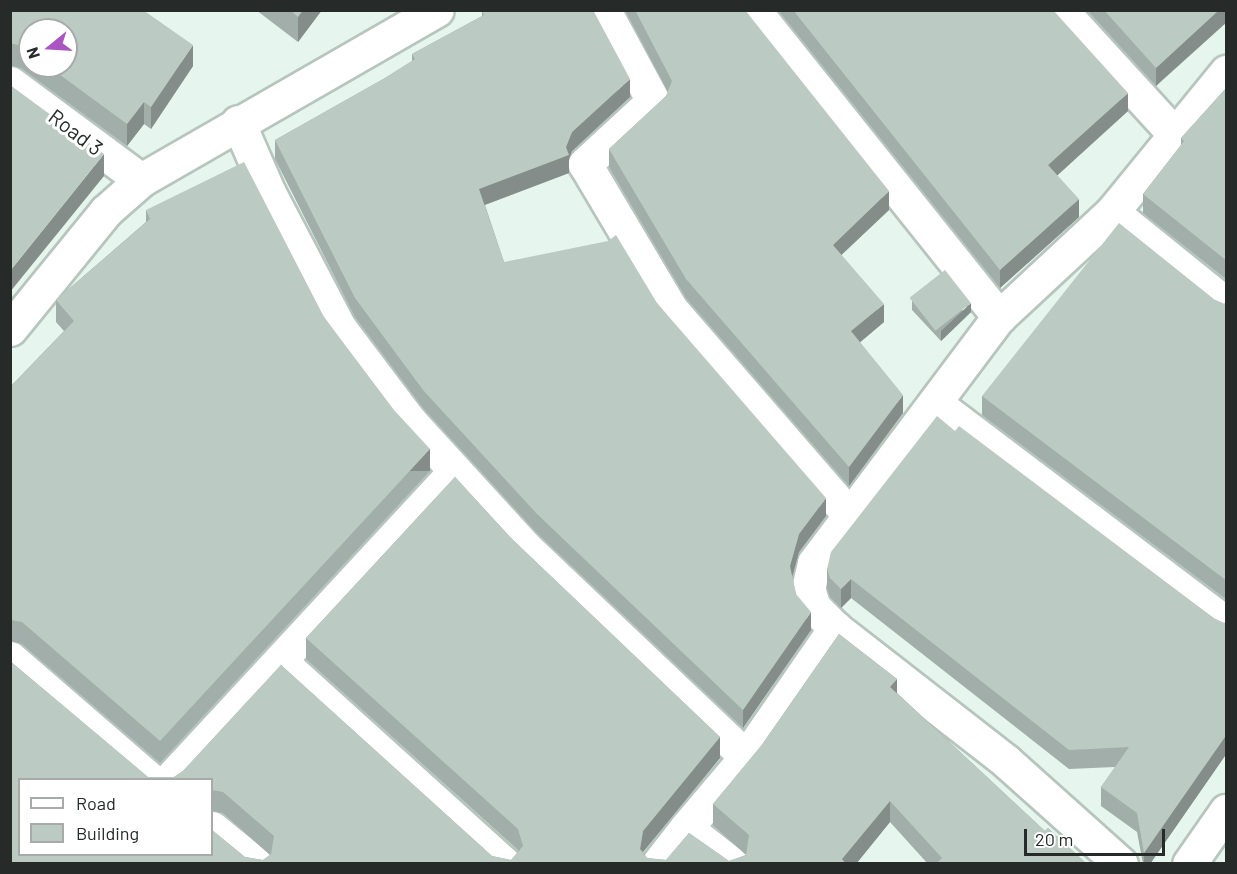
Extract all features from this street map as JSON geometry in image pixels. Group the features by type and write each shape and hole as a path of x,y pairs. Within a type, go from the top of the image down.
{"street":[{"path":"10,329 106,211 141,180 238,122 437,10"},
{"path":"604,10 653,101 585,164 671,309 852,518"},
{"path":"754,10 999,316"},
{"path":"1061,10 1176,136"},
{"path":"1121,864 1006,761 835,628 814,606 808,589 814,563 852,518 999,316 1113,212 1227,72"},
{"name":"Road 3","path":"10,83 141,180"},
{"path":"238,122 273,200 339,327 409,420 454,472 524,546 746,757"},
{"path":"1113,212 1227,304"},
{"path":"934,403 1227,623"},
{"path":"171,778 454,472"},
{"path":"657,864 746,757 835,628"},
{"path":"10,658 149,778"},
{"path":"280,661 505,864"},
{"path":"1193,862 1227,811"},
{"path":"686,828 732,864"},
{"path":"213,829 256,864"}],"building":[{"path":"10,10 143,10 193,45 151,107 144,102 127,124 64,78 78,78 78,18 18,18 18,45 10,43"},
{"path":"290,10 303,10 298,17"},
{"path":"483,10 593,10 630,79 572,132 566,147 569,155 479,189 504,262 608,241 616,235 657,303 826,498 799,534 790,566 796,594 811,612 743,710 537,514 423,390 355,298 275,140 385,78 415,59 412,54 484,15"},
{"path":"635,10 745,10 889,191 833,245 884,304 851,331 903,395 849,467 686,279 609,149 666,96 672,81"},
{"path":"793,10 1053,10 1128,93 1048,165 1079,199 1000,270"},
{"path":"1104,10 1219,10 1156,68"},
{"path":"10,85 104,154 10,271"},
{"path":"1227,87 1227,261 1143,194 1184,141 1181,138"},
{"path":"244,162 324,317 394,410 430,449 160,741 22,622 10,620 10,387 74,321 56,300 150,219 146,210"},
{"path":"1119,223 1215,300 1224,304 1227,302 1227,581 982,396"},
{"path":"945,270 971,303 935,331 910,298"},
{"path":"937,416 955,431 959,426 1215,619 1227,622 1227,734 1144,853 1137,813 1101,787 1129,747 1069,750 851,579 841,589 830,578 827,569 831,552"},
{"path":"455,477 511,538 720,737 643,831 640,849 647,858 666,860 689,833 729,861 746,855 749,835 713,804 761,746 839,634 897,679 890,687 1045,831 1048,828 1087,864 936,864 942,858 890,801 842,859 846,864 10,864 10,661 148,777 174,777 183,771 281,665 492,856 511,860 523,846 518,829 306,638"}]}
